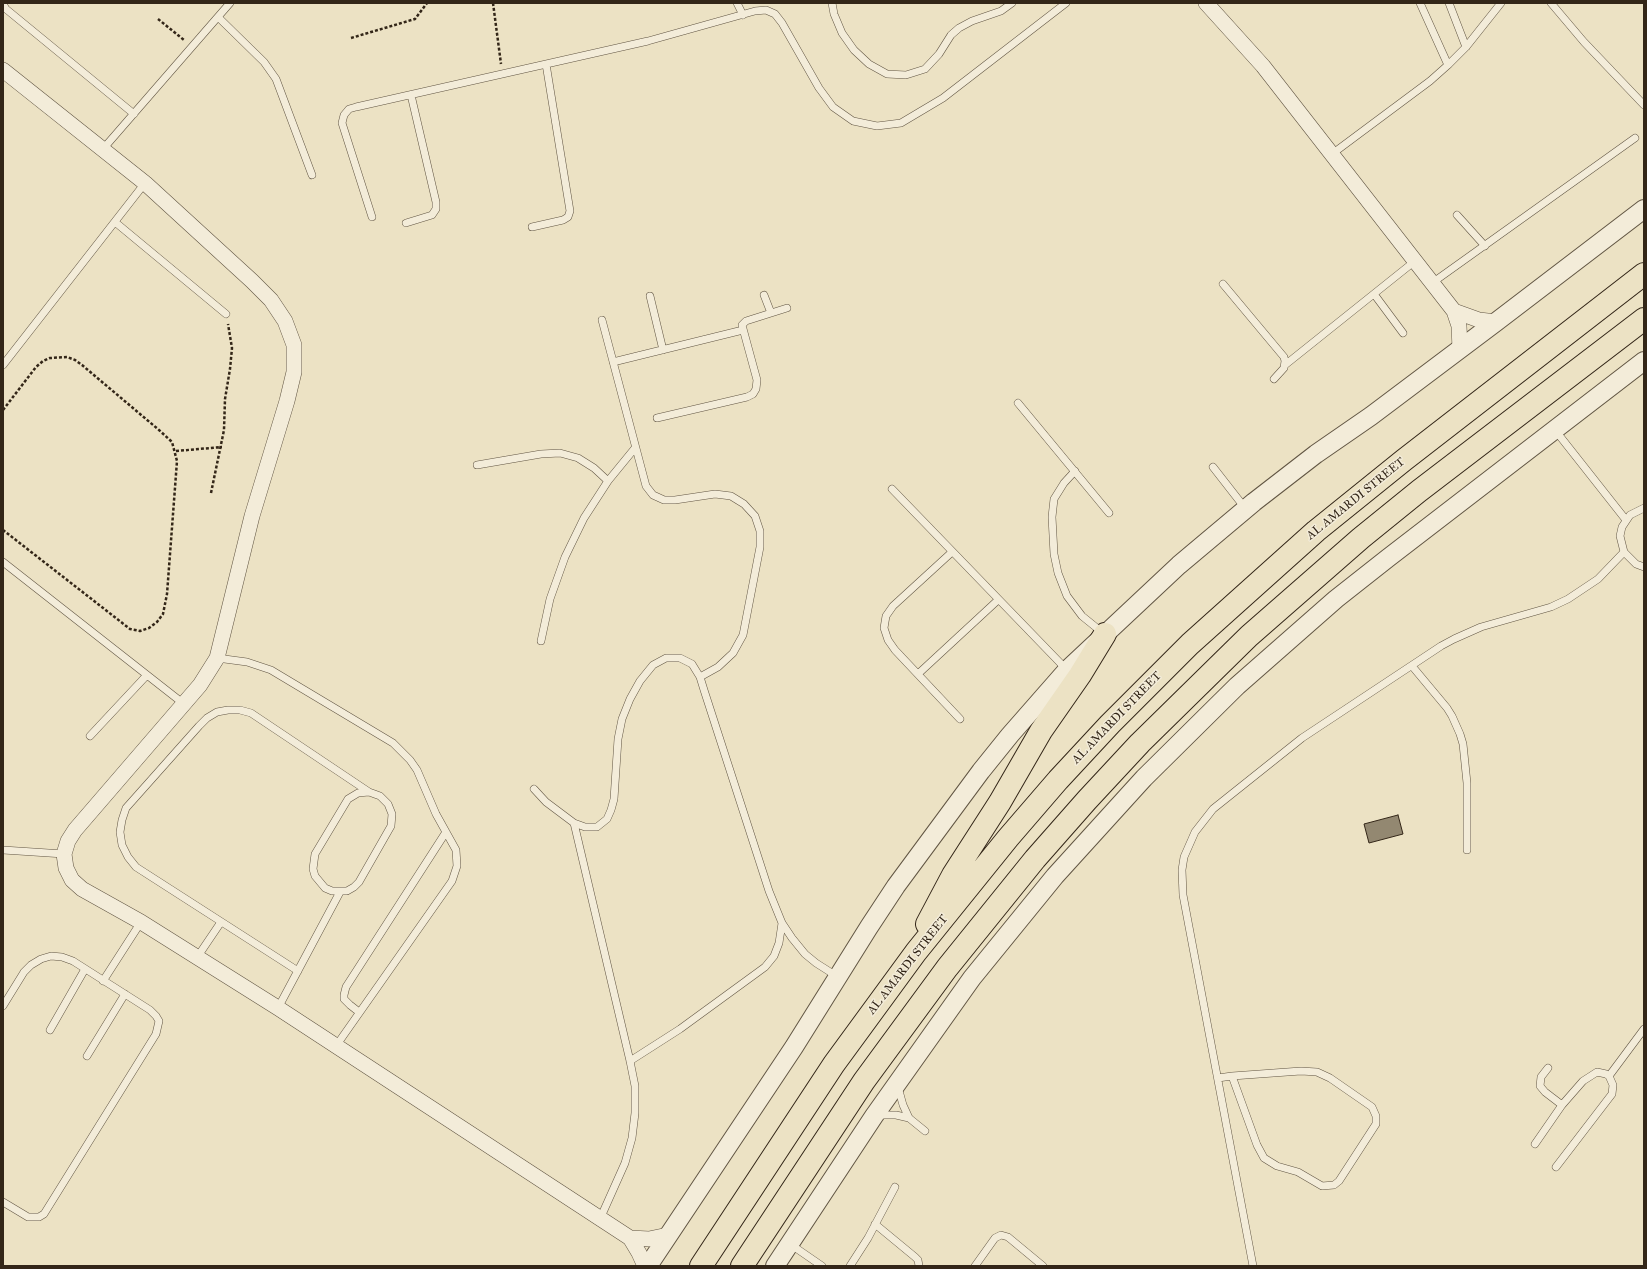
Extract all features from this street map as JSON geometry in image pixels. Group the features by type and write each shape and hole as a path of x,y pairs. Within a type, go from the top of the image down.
{"main road":[{"name":"AL AMARDI STREET","path":"701,1266 834,1064 916,952 1008,838 1058,780 1140,694 1231,606 1305,540 1359,495 1644,274"},
{"path":"742,1266 864,1081 947,968 1035,859 1140,743 1249,636 1355,543 1419,491 1644,319"},
{"path":"916,952 932,912 953,875 1000,802 1041,731 1080,675 1105,634"}],"street":[{"path":"1206,3 1263,66 1454,311 1459,326 1460,350"},
{"path":"3,70 145,183 271,300 285,321 294,345 294,372 287,402 252,516 217,658 200,686 75,830 68,841 64,854 66,868 72,880 82,889 198,956 630,1238 639,1252 645,1266"},
{"path":"648,1266 794,1047 896,886 1010,734 1067,670 1179,565 1246,509 1316,454 1460,350 1644,209"},
{"path":"1454,311 1479,320 1496,322"},
{"path":"775,1266 874,1116 972,978 1032,904 1099,827 1190,732 1265,661 1336,599 1644,361"},
{"path":"630,1238 649,1238 668,1235"}],"lane":[{"path":"103,149 230,3"},
{"path":"737,3 743,14"},
{"path":"832,3 834,14 842,33 854,50 869,64 886,74 906,76 925,68 940,54 951,35 959,28 972,21 1001,11 1012,3"},
{"path":"372,218 342,123 344,115 349,109 655,40 755,10 766,10 775,14 782,23 818,88 833,107 853,121 877,126 901,123 927,108 1066,3"},
{"path":"1420,3 1448,65"},
{"path":"1449,3 1466,47"},
{"path":"1332,154 1430,81 1448,65 1466,47 1501,3"},
{"path":"1551,3 1584,42 1644,105"},
{"path":"3,4 6,9 134,114"},
{"path":"218,16 264,62 276,79 312,175"},
{"path":"532,227 563,220 568,217 570,211 546,64"},
{"path":"406,223 432,215 436,209 436,202 411,95"},
{"path":"1432,283 1635,138"},
{"path":"3,365 145,183"},
{"path":"1457,215 1485,246"},
{"path":"115,222 226,314"},
{"path":"1274,379 1285,365 1415,261"},
{"path":"1223,284 1282,354 1285,365"},
{"path":"1374,294 1403,333"},
{"path":"764,295 771,313"},
{"path":"650,296 663,350"},
{"path":"657,418 746,397 753,394 756,389 757,380 742,325 746,321 787,308"},
{"path":"602,320 646,486 653,495 664,500 675,500 715,494 731,496 744,504 755,516 760,531 760,547 743,635 733,653 718,667 700,677"},
{"path":"613,362 743,330"},
{"path":"1018,403 1109,513"},
{"path":"1555,429 1626,520"},
{"path":"540,641 550,599 565,558 584,518 608,481 635,448"},
{"path":"477,465 541,454 560,453 578,458 594,468 608,481"},
{"path":"1213,467 1246,509"},
{"path":"1075,471 1064,483 1054,499 1053,536 1058,573 1061,584 1073,607 1091,624 1105,634"},
{"path":"892,489 1067,670"},
{"path":"1644,508 1635,512 1626,520 1620,536 1624,552 1636,564 1644,567"},
{"path":"952,552 893,606 886,616 884,628 888,640 960,718"},
{"path":"1253,1266 1183,895 1182,870 1188,845 1203,820 1213,809 1302,738 1441,646 1481,627 1551,607 1568,599 1598,579 1624,552"},
{"path":"3,562 184,704"},
{"path":"918,674 998,600"},
{"path":"217,658 247,662 271,670 393,743 410,760 417,770 446,832 453,843 457,858 455,874 452,881 336,1046"},
{"path":"534,789 546,802 574,823 585,827 597,827 607,819 614,799 618,739 622,719 630,699 644,676 654,665 666,658 680,658 692,664 700,677 769,891 782,923 805,954 838,977"},
{"path":"1412,666 1447,708 1452,716 1463,744 1467,782 1467,850"},
{"path":"90,736 147,675"},
{"path":"298,971 136,867 128,857 122,845 120,832 126,808 207,718 217,712 228,710 240,710 251,713 369,792 380,796 388,804 392,814 391,826 359,882 347,891 340,892 325,888 315,876 313,869 315,854 348,799 358,793 369,792"},
{"path":"574,823 630,1061 634,1086 635,1113 632,1138 625,1163 600,1219"},
{"path":"359,1012 344,999 346,986 446,832"},
{"path":"3,850 64,854"},
{"path":"278,1008 340,892"},
{"path":"103,981 141,922"},
{"path":"198,956 221,922"},
{"path":"630,1061 687,1025 765,967 774,956 779,943 782,923"},
{"path":"3,1006 24,972 31,964 51,956 62,957 73,961 125,994 156,1016 159,1021 156,1034 44,1214 39,1218 28,1217 3,1202"},
{"path":"50,1030 86,969"},
{"path":"87,1056 125,994"},
{"path":"1609,1076 1644,1029"},
{"path":"1548,1068 1541,1078 1540,1086 1545,1092 1562,1105"},
{"path":"1218,1078 1232,1076 1301,1071 1317,1072 1330,1078 1372,1107 1376,1116 1376,1124 1338,1181 1334,1185 1322,1186 1298,1172 1277,1166 1264,1158 1257,1145 1232,1076"},
{"path":"1535,1144 1562,1105 1583,1081 1592,1074 1601,1072 1609,1076 1613,1085 1612,1094 1556,1168"},
{"path":"897,1083 900,1098 909,1118"},
{"path":"874,1116 896,1115 909,1118 925,1131"},
{"path":"850,1266 895,1187"},
{"path":"875,1224 915,1256 918,1260 919,1266"},
{"path":"975,1266 995,1238 1001,1235 1008,1237 1043,1266"},
{"path":"790,1244 822,1266"}],"path":[{"path":"351,38 415,19 427,3"},
{"path":"492,3 503,74"},
{"path":"158,19 192,47"},
{"path":"211,493 222,447 225,399 232,348 226,314"},
{"path":"3,410 36,367 43,361 50,358 67,357 82,365 172,442 176,451 177,460 167,594 163,614 157,622 149,628 140,631 130,629 121,624 3,530"},
{"path":"176,451 222,447"}],"building":[{"path":"1398,815 1403,834 1369,843 1364,824"}]}
